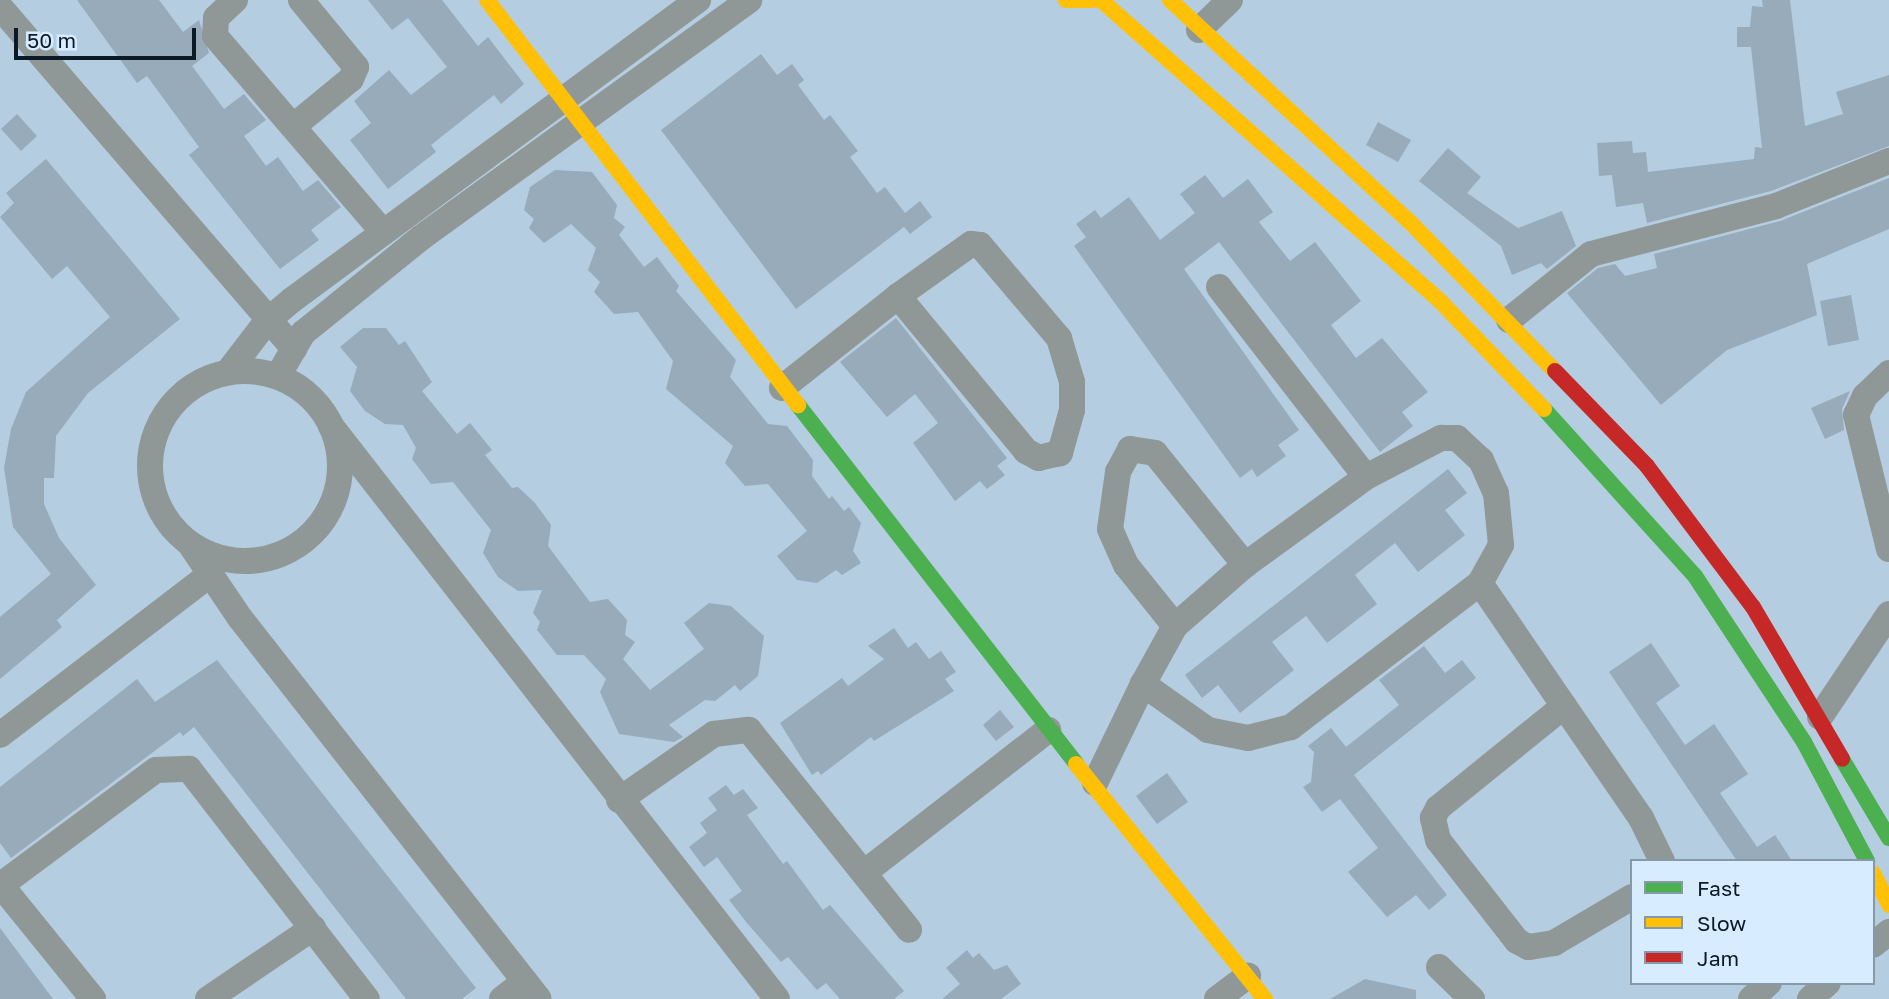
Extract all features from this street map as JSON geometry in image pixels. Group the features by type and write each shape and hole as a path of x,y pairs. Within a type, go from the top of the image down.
{"street":[{"path":"235,0 216,18 215,36 295,125 382,231"},
{"path":"295,125 351,79 356,67 301,0"},
{"path":"487,0 782,388 1048,730 1095,783 1265,999"},
{"path":"228,372 267,321 382,231 564,101 698,0"},
{"path":"278,376 303,333 422,237 584,125 749,0"},
{"path":"1066,0 1093,0"},
{"path":"1101,0 1440,301 1647,517 1695,576 1804,742 1866,859"},
{"path":"1170,0 1509,320 1647,466 1753,607 1889,838"},
{"path":"1199,30 1230,0"},
{"path":"6,6 267,321 294,349"},
{"path":"1509,320 1591,254 1776,206 1889,161"},
{"path":"782,388 898,296 971,244 986,247 1059,338 1065,356 1072,410 1059,453 1039,458 1026,451 898,296"},
{"path":"1219,288 1366,477"},
{"path":"502,999 532,990 208,576 190,544 167,522 153,493 150,461 157,430 173,403 198,383 228,372 278,376 316,403 619,800 776,999"},
{"path":"1889,373 1858,406 1856,426 1889,549"},
{"path":"190,544 218,558 249,562 280,555 307,539 327,514 338,485 339,453 331,426"},
{"path":"1095,783 1143,684 1175,626 1245,565 1366,477 1441,438 1457,438 1488,473 1500,522 1501,545 1480,583 1291,727 1272,735 1248,738 1208,730 1143,684"},
{"path":"1175,626 1126,565 1110,529 1118,472 1130,449 1155,453 1245,565"},
{"path":"0,735 208,576"},
{"path":"1480,583 1641,818 1661,859"},
{"path":"1820,717 1889,614"},
{"path":"1564,706 1438,808 1433,829 1517,941 1528,947 1554,943 1630,898"},
{"path":"619,800 714,734 748,730 909,930"},
{"path":"865,872 1048,730"},
{"path":"93,999 1,885 156,770 179,766 196,773 367,999"},
{"path":"208,999 313,928"},
{"path":"1875,943 1889,932"},
{"path":"1439,967 1472,999"},
{"path":"1217,999 1248,976"},
{"path":"1751,999 1767,985"},
{"path":"1810,999 1826,985"}],"building":[{"path":"77,0 159,0 183,32 199,20 209,53 192,66 224,109 244,94 266,120 244,136 266,166 278,157 303,191 318,180 341,207 311,230 319,240 280,269 189,155 199,147 147,76 137,83"},
{"path":"368,0 442,0 478,46 488,37 524,84 501,104 494,95 431,145 436,152 388,189 350,140 371,123 354,101 389,70 411,95 447,67 408,18 392,30"},
{"path":"1762,0 1790,0 1805,126 1843,114 1836,92 1889,75 1889,146 1771,191 1647,223 1643,203 1616,207 1612,175 1599,176 1597,143 1632,141 1633,153 1646,152 1648,172 1754,159 1755,147 1762,148 1751,47 1737,47 1737,27 1750,27 1752,6 1763,7"},
{"path":"761,54 777,75 792,64 804,80 798,85 824,120 830,115 858,151 850,157 877,193 885,187 905,213 920,201 932,217 910,234 904,227 796,309 661,130"},
{"path":"17,114 37,136 21,151 1,129"},
{"path":"1378,122 1411,140 1398,162 1366,145"},
{"path":"1448,148 1481,177 1467,193 1518,228 1562,211 1576,246 1547,269 1541,263 1512,275 1501,246 1419,181"},
{"path":"46,159 180,319 88,393 56,436 54,478 44,478 44,504 59,538 96,585 57,620 62,627 0,679 0,617 51,574 13,527 4,468 11,429 26,392 110,317 67,266 52,279 0,217 14,203 6,193"},
{"path":"555,170 592,172 617,205 614,218 625,227 619,235 644,267 657,257 679,286 676,291 736,360 730,377 768,424 787,426 813,460 812,476 829,499 832,496 844,511 849,507 861,523 853,551 861,563 842,575 836,570 817,583 797,580 777,556 807,531 768,484 745,486 725,463 733,446 666,389 673,361 638,312 614,314 594,292 600,282 588,270 596,248 571,224 544,243 529,228 534,219 524,210 530,187"},
{"path":"1205,175 1223,198 1248,179 1273,212 1259,222 1290,261 1315,242 1361,301 1331,325 1356,358 1382,338 1428,392 1402,412 1413,426 1380,452 1219,242 1184,269 1299,430 1278,445 1286,456 1257,477 1252,469 1240,478 1074,246 1086,237 1076,224 1095,210 1101,218 1129,197 1160,240 1195,213 1180,194"},
{"path":"1889,178 1889,229 1807,264 1817,315 1727,350 1661,405 1567,293 1598,268 1615,264 1625,276 1657,268 1654,254 1780,221"},
{"path":"1851,295 1859,340 1828,346 1820,301"},
{"path":"896,318 1007,458 997,466 1005,475 987,489 980,481 955,501 913,443 938,423 915,394 887,417 840,362"},
{"path":"363,328 386,328 399,345 405,341 432,382 422,391 457,434 470,423 492,450 485,455 512,488 518,487 535,503 551,525 548,546 590,602 608,599 627,620 625,635 635,642 623,659 650,690 704,649 684,623 709,603 731,606 764,636 758,676 740,691 735,685 715,701 705,700 669,725 683,737 674,742 619,734 600,692 606,679 584,655 557,655 537,630 540,622 533,613 542,590 518,591 498,577 483,553 491,530 453,482 431,484 412,459 416,448 403,425 385,424 365,411 350,391 357,367 340,347"},
{"path":"1850,391 1842,409 1844,430 1825,439 1811,408"},
{"path":"1448,469 1467,493 1445,510 1465,535 1418,572 1395,543 1355,575 1377,604 1327,643 1306,616 1272,642 1294,670 1240,713 1218,685 1202,698 1185,675"},
{"path":"894,628 908,648 916,642 929,659 941,651 956,672 945,679 954,691 874,741 871,737 821,775 818,771 812,775 780,723 842,678 848,686 884,659 868,646"},
{"path":"1651,643 1680,686 1656,703 1685,745 1714,724 1748,774 1720,793 1757,847 1775,835 1791,859 1736,859 1609,672"},
{"path":"1424,646 1445,673 1462,660 1476,678 1354,775 1447,895 1429,910 1416,895 1387,917 1348,872 1378,848 1340,799 1322,812 1303,787 1311,782 1314,752 1308,746 1331,728 1346,747 1399,705 1379,680"},
{"path":"217,660 476,988 462,999 406,999 194,727 183,736 180,732 11,858 0,843 0,787 137,679 155,702"},
{"path":"1000,710 1014,727 996,741 983,725"},
{"path":"1167,773 1188,802 1157,824 1136,796"},
{"path":"726,785 734,795 743,789 758,808 747,815 783,864 787,861 823,910 830,905 904,991 894,999 840,999 826,983 817,990 788,957 781,962 747,923 729,900 742,891 717,857 704,867 689,847 707,833 700,823 717,810 708,798"},
{"path":"0,928 53,999 0,999"},
{"path":"967,950 973,958 979,953 994,970 1007,965 1021,984 1001,999 942,999 960,984 946,968"},
{"path":"1365,979 1416,990 1416,999 1330,999"}],"traffic: fast":[{"path":"798,405 1076,764"},
{"path":"1544,409 1695,576 1804,742 1866,859"},
{"path":"1842,759 1889,838"}],"traffic: slow":[{"path":"487,0 798,405"},
{"path":"1066,0 1093,0"},
{"path":"1101,0 1440,301 1544,409"},
{"path":"1170,0 1409,221 1555,371"},
{"path":"1076,764 1265,999"},
{"path":"1875,877 1889,905"}],"traffic: jam":[{"path":"1555,371 1647,466 1753,607 1842,759"}]}
